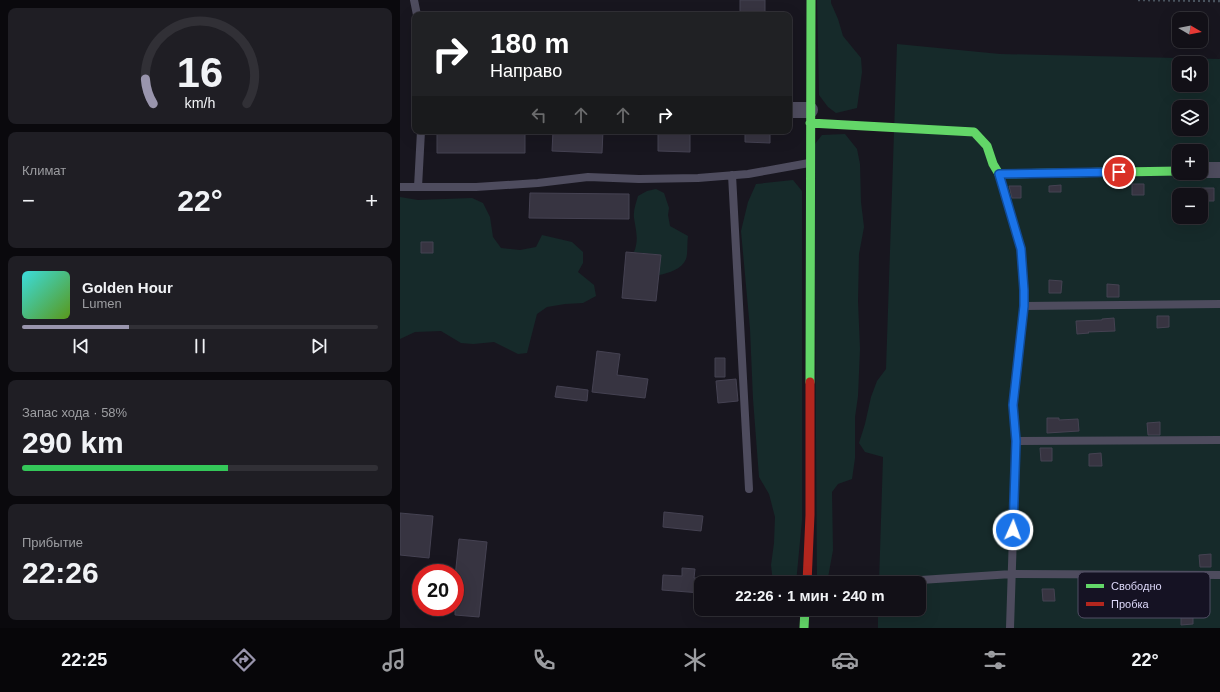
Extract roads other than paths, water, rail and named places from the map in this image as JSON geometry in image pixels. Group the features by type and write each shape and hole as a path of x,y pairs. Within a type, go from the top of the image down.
{"street":[{"path":"807,576 810,515 811,0"},
{"path":"792,111 810,117 974,132 987,146 993,164 999,174 1172,171"},
{"path":"1208,170 1220,170"},
{"path":"804,628 805,616"}],"lane":[{"path":"414,0 416,12"},
{"path":"418,187 421,134"},
{"path":"400,187 476,187 538,184 588,178 698,178 748,174 810,163"},
{"path":"999,174 1021,249 1024,290 1024,306 1013,405 1016,441 1010,628"},
{"path":"732,175 749,489"},
{"path":"1024,306 1220,304"},
{"path":"1016,441 1220,440"},
{"path":"926,580 1012,574 1078,574"},
{"path":"1210,575 1220,575"}]}
